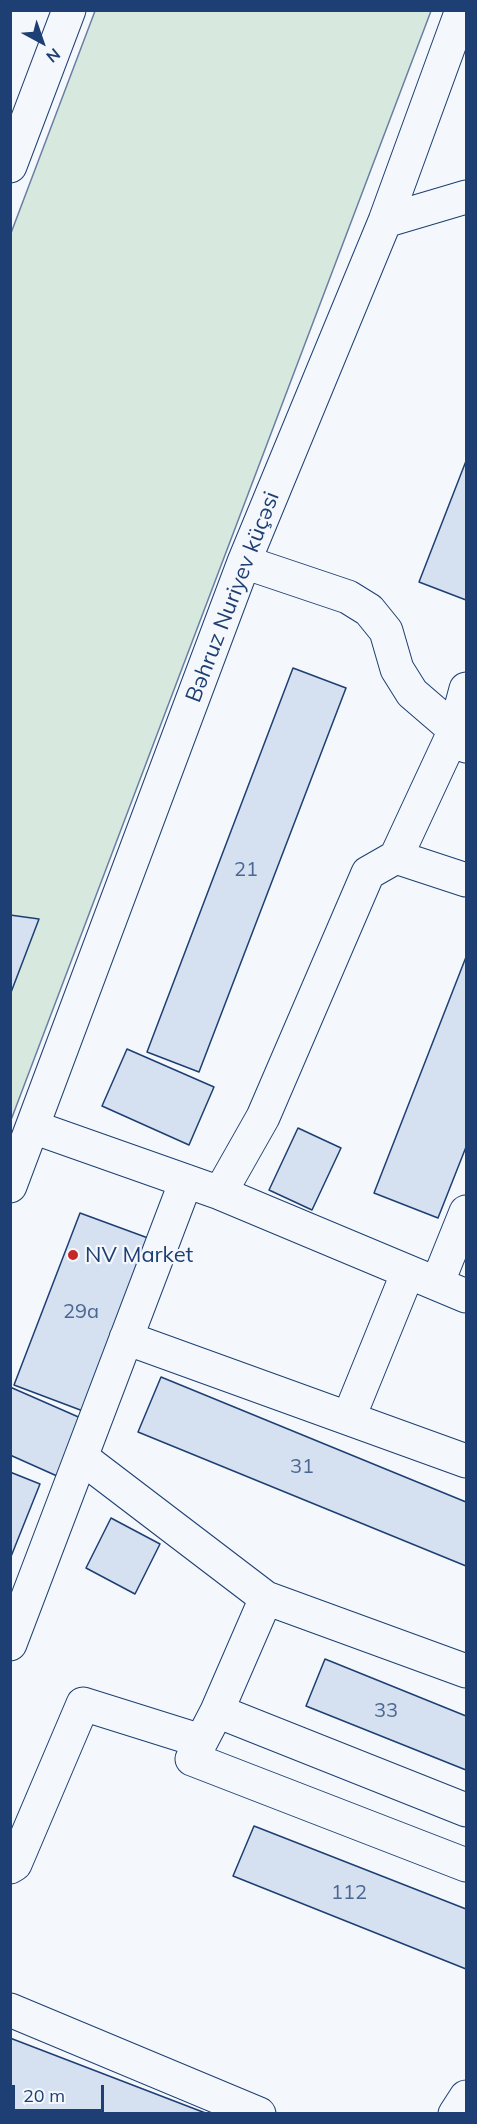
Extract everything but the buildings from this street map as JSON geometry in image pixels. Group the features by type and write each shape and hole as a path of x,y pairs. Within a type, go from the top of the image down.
{"street":[{"path":"10,166 69,10"},
{"name":"Bəhruz Nuriyev küçəsi","path":"10,1186 244,562 385,221 462,10"},
{"path":"385,221 466,197"},
{"path":"244,562 348,597 369,610 386,631 397,669 412,693 460,738"},
{"path":"220,1193 263,1117 368,873 396,857 460,738 466,688"},
{"path":"396,857 466,880"},
{"path":"33,1127 220,1193 437,1284"},
{"path":"10,1644 186,1181"},
{"path":"349,1417 437,1284 466,1212"},
{"path":"126,1338 466,1461"},
{"path":"81,1457 266,1598 466,1671"},
{"path":"266,1598 217,1711 192,1760 466,1865"},
{"path":"10,1867 15,1864 83,1704 201,1741"},
{"path":"217,1711 466,1810"},
{"path":"10,2010 259,2114"},
{"path":"455,2114 466,2097"}],"shaded area":[{"path":"95,11 431,11 11,1120 11,233"}],"place":[{"name":"NV Market","path":"73,1255"}]}
